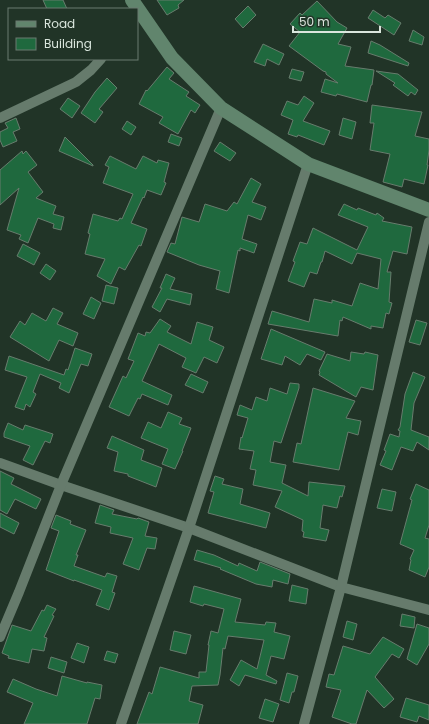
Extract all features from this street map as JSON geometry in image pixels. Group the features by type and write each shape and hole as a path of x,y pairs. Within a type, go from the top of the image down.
{"main road":[{"path":"139,17 172,58 221,108 308,164 429,210"}],"street":[{"path":"0,118 76,82 91,70 100,60"},
{"path":"0,637 61,485 221,108"},
{"path":"121,724 189,528 308,164"},
{"path":"304,724 341,587 429,222"},
{"path":"0,463 189,528 341,587 429,610"}],"building":[{"path":"43,0 63,0 67,8 47,8"},
{"path":"157,0 184,0 178,5 179,8 167,15"},
{"path":"317,1 337,22 347,28 338,44 351,47 345,66 374,70 372,85 367,102 337,94 336,96 321,92 325,79 338,83 326,74 326,72 289,46 300,32 290,24 300,13 302,15"},
{"path":"248,6 256,15 243,28 235,19"},
{"path":"373,10 385,18 388,15 401,23 394,35 368,18"},
{"path":"413,30 424,37 422,45 409,41"},
{"path":"371,41 409,63 408,66 368,53"},
{"path":"263,44 284,54 279,65 267,59 265,66 254,62"},
{"path":"167,67 174,73 169,79 189,92 186,96 200,105 195,113 191,110 178,134 159,123 163,117 139,104 146,90 147,91"},
{"path":"292,69 304,72 301,81 289,78"},
{"path":"376,71 398,74 418,90 415,95 411,92 408,96 393,85 395,83"},
{"path":"107,78 117,88 99,109 103,112 95,123 81,113 95,92"},
{"path":"304,96 314,103 303,121 330,131 324,145 298,135 297,137 288,134 293,120 281,115 287,101 298,105"},
{"path":"68,98 80,106 72,118 60,109"},
{"path":"372,105 422,112 415,136 429,139 428,165 424,184 404,179 402,187 383,182 390,154 370,150 374,123 370,123"},
{"path":"16,118 20,129 13,132 17,141 3,147 0,140 0,132 8,128 5,123"},
{"path":"343,118 356,122 352,139 339,135"},
{"path":"127,121 136,127 131,135 122,129"},
{"path":"171,134 182,138 179,146 168,142"},
{"path":"65,137 93,165 93,166 59,151"},
{"path":"220,142 236,153 230,161 214,151"},
{"path":"22,151 23,154 26,151 37,165 28,172 43,192 36,198 56,206 53,214 64,217 61,230 53,228 54,224 38,218 28,243 19,239 21,235 7,230 19,188 0,205 0,170"},
{"path":"110,156 136,169 143,156 157,163 158,160 169,163 164,182 166,183 161,195 147,190 131,223 147,229 141,246 139,245 125,270 119,267 111,284 97,276 105,259 85,254 93,214 118,221 120,218 122,219 133,194 103,183 109,167 105,165"},
{"path":"251,178 261,184 252,202 266,207 261,220 248,215 242,239 257,244 254,253 240,248 240,251 238,250 229,293 216,289 220,271 199,265 167,252 171,243 175,244 182,217 199,222 205,204 227,211 234,202 237,204"},
{"path":"344,204 357,210 358,208 376,215 377,213 384,218 382,221 412,227 407,254 393,251 387,272 391,272 389,302 392,303 389,314 386,313 383,328 371,326 371,329 343,317 342,321 340,320 338,336 268,324 272,311 309,322 314,299 332,303 332,300 352,306 360,283 378,289 381,259 357,253 352,264 325,251 317,274 310,272 304,287 288,281 300,242 307,244 313,228 357,250 368,227 338,215"},
{"path":"23,244 40,253 34,265 17,256"},
{"path":"46,264 56,271 50,280 40,273"},
{"path":"166,274 175,278 170,289 192,294 190,305 167,299 160,312 152,307 162,288 160,288"},
{"path":"106,285 118,288 114,304 102,301"},
{"path":"91,297 101,303 94,319 83,314"},
{"path":"53,308 63,313 57,324 78,333 73,346 59,340 49,361 10,337 20,321 25,325 32,313 46,321"},
{"path":"160,319 171,326 167,332 191,344 197,322 213,327 209,340 224,347 217,363 204,357 196,373 182,367 186,358 159,344 142,381 172,395 168,405 142,394 140,399 138,398 129,416 109,407 123,376 126,378 134,361 128,359 138,333 145,336 146,332 150,333"},
{"path":"416,320 427,323 420,345 409,342"},
{"path":"271,329 325,352 321,360 307,354 300,365 285,356 282,365 261,359"},
{"path":"75,348 92,354 88,366 81,364 69,393 59,388 61,383 40,374 33,392 36,394 30,407 26,404 24,410 15,407 27,377 5,370 9,356 64,375 66,369 68,370"},
{"path":"351,352 364,354 365,352 378,355 373,390 361,387 356,397 319,375 319,371 327,354 350,361"},
{"path":"413,372 425,377 414,403 411,430 429,437 429,450 417,442 413,451 401,447 392,470 380,465 386,451 384,450 390,434 399,437 400,431 398,430 400,427 405,394"},
{"path":"191,374 208,382 203,393 185,385"},
{"path":"290,383 299,384 299,388 281,443 274,441 270,462 286,465 282,483 308,496 309,482 345,486 342,497 340,496 337,508 323,505 320,528 329,530 326,541 303,537 303,520 275,507 282,491 253,485 256,470 250,469 254,451 239,449 241,437 242,438 248,418 237,415 240,405 252,410 256,397 267,401 270,388 287,394"},
{"path":"313,388 355,401 346,418 361,421 358,435 348,432 339,470 293,462 297,443 301,444"},
{"path":"168,412 182,418 179,424 191,428 175,469 162,464 168,449 141,438 148,422 161,428"},
{"path":"8,423 23,430 25,425 53,434 50,443 45,441 33,465 23,460 30,446 4,437"},
{"path":"112,436 144,450 141,460 162,468 156,487 128,476 128,474 114,471 118,452 107,448"},
{"path":"0,471 14,478 11,484 41,499 36,509 15,499 7,514 0,510"},
{"path":"215,476 224,479 222,484 243,489 240,504 270,513 266,528 208,513 214,492 210,491"},
{"path":"416,484 429,490 429,525 425,538 429,539 429,567 425,577 409,570 410,559 414,550 400,544 412,500 410,499"},
{"path":"382,489 396,492 392,511 377,508"},
{"path":"100,505 114,510 112,514 138,518 149,522 145,536 157,538 155,549 147,548 139,570 123,564 133,538 110,533 111,527 95,523"},
{"path":"0,513 19,523 14,534 0,527"},
{"path":"56,515 71,521 70,524 86,530 76,555 78,555 74,566 105,577 107,573 117,576 112,592 115,593 109,610 96,605 102,590 46,570 59,531 51,528"},
{"path":"197,550 214,555 238,566 239,563 257,571 260,562 290,574 288,584 273,580 272,587 256,584 220,569 221,568 194,560"},
{"path":"292,585 308,589 306,604 289,601"},
{"path":"194,586 241,599 235,622 265,625 266,622 276,623 274,632 290,636 284,659 271,656 266,675 277,681 276,684 245,675 239,686 230,680 241,660 257,669 264,640 228,636 225,649 223,648 218,685 192,686 189,701 203,705 198,724 137,724 149,692 152,694 160,667 199,678 199,672 206,672 208,645 211,631 218,633 224,609 204,604 203,606 190,602"},
{"path":"47,605 56,609 52,615 54,616 44,637 47,638 44,651 32,649 29,663 8,658 9,656 2,653 12,625 31,631 42,610 44,611"},
{"path":"402,614 415,617 414,628 400,626"},
{"path":"347,621 357,624 353,640 343,637"},
{"path":"417,624 429,628 429,644 417,665 407,659"},
{"path":"174,631 191,635 186,654 170,650"},
{"path":"383,637 404,649 399,658 392,654 375,677 394,699 384,708 367,690 356,724 332,717 341,690 326,687 329,674 334,675 343,646 370,654"},
{"path":"77,643 89,647 84,663 71,658"},
{"path":"107,651 118,654 115,663 104,660"},
{"path":"51,657 67,662 64,673 48,668"},
{"path":"287,673 298,676 294,692 292,692 289,703 280,700"},
{"path":"62,676 87,683 102,685 100,699 95,698 87,724 24,724 33,703 7,692 13,679 57,696"},
{"path":"406,698 429,705 429,720 419,716 417,722 400,717"},
{"path":"265,699 279,704 273,722 259,718"}]}
